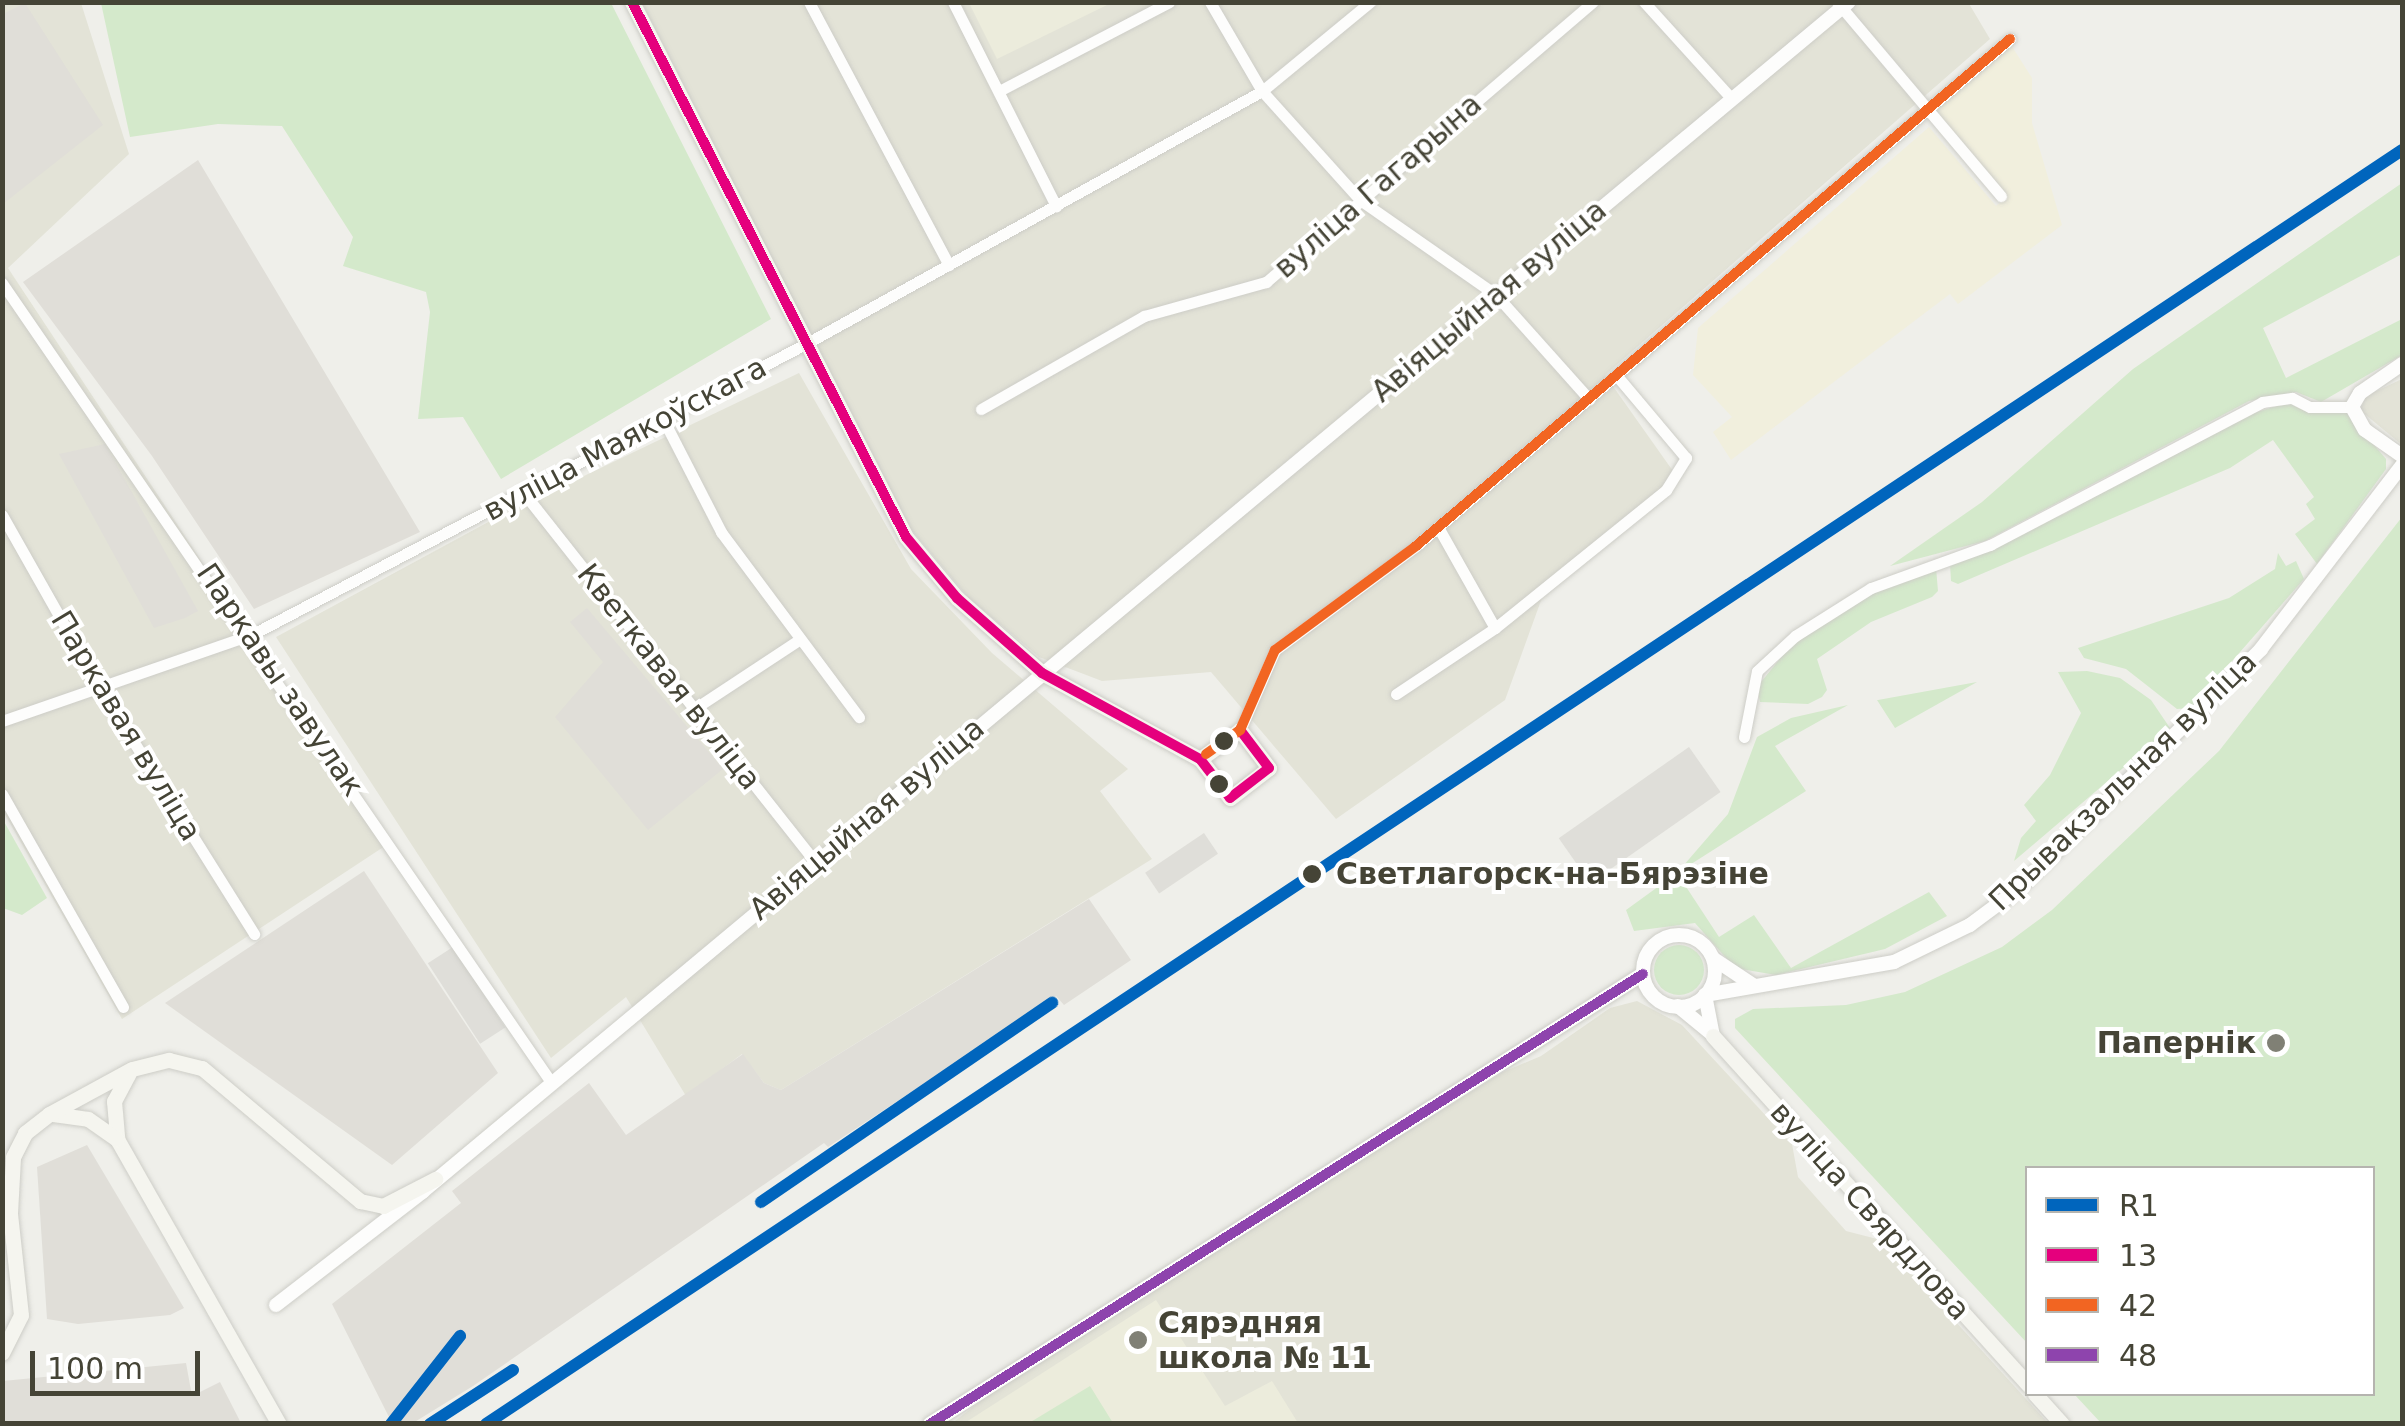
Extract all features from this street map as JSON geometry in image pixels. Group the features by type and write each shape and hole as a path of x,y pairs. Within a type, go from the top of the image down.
{"main road":[{"path":"632,2 906,537 957,598 1042,673 1200,759 1230,798 1270,768 1240,730 1200,759"},
{"name":"вуліца Свярдлова","path":"1713,1036 2025,1382"},
{"name":"Авіяцыйная вуліца","path":"2,1353 20,1315 10,1213 13,1157 25,1133 49,1114 132,1070 168,1060 202,1068 360,1200 382,1206 435,1179"},
{"path":"117,1139 114,1101 132,1070"},
{"path":"49,1114 88,1118 117,1139 279,1424"},
{"path":"2037,1396 2062,1424"}],"street":[{"path":"809,2 949,265"},
{"path":"953,2 1056,206"},
{"path":"999,91 1168,2"},
{"path":"1210,2 1262,92 1360,200 1496,295 1589,399"},
{"name":"вуліца Маякоўскага","path":"2,722 98,685 250,635 809,342 1262,92 1370,2"},
{"name":"вуліца Гагарына","path":"981,409 1144,316 1266,282 1592,2"},
{"path":"1644,2 1732,99"},
{"path":"1843,4 1926,113 2001,196"},
{"name":"Авіяцыйная вуліца","path":"435,1179 1843,4"},
{"path":"1240,730 1275,650 1438,527 2010,39"},
{"name":"Паркавы завулак","path":"2,283 250,635 552,1082"},
{"path":"2352,407 2360,392 2402,364"},
{"path":"1396,694 1495,628 1666,490 1686,458 1617,376"},
{"path":"1744,736 1757,671 1795,636 1871,588 1990,545 2262,402 2292,398 2310,408 2352,407"},
{"path":"2352,407 2364,430 2402,456"},
{"path":"664,418 721,532 859,717"},
{"name":"Прывакзальная вуліца","path":"1706,995 1894,962 1970,925 2017,890 2261,650 2402,464"},
{"name":"Кветкавая вуліца","path":"523,492 815,862"},
{"name":"Паркавая вуліца","path":"2,515 98,685 254,934"},
{"path":"1438,527 1495,628"},
{"path":"694,708 800,640"},
{"path":"2,794 123,1007"},
{"path":"930,1424 1643,974 1653,946 1670,936 1690,936 1736,980 1768,986"},
{"path":"1712,957 1714,977 1706,995 1713,1036"},
{"path":"1643,974 1658,1000 1678,1006 1706,995"},
{"name":"вуліца Свярдлова","path":"1678,1006 1713,1036"},
{"path":"276,1306 435,1179"}],"shaded area":[{"path":"1968,2 1990,39 1605,375 1680,481 1543,595 1505,700 1336,819 1211,672 1102,681 1039,657 969,598 909,527 642,3"},
{"path":"2,3 81,3 129,154 8,268 388,844 122,1019 3,811"},
{"path":"25,3 103,125 3,204 3,14"},
{"path":"969,3 1111,3 997,59"},
{"path":"2011,45 2032,78 2032,123 2062,225 1958,304 1950,294 1731,460 1713,432 1732,417 1693,375 1698,328 1929,127 1996,206 2007,197 1933,109"},
{"path":"198,160 420,532 254,609 152,456 23,282"},
{"path":"799,373 911,569 992,653 1128,769 1100,791 1152,859 781,1090 764,1083 742,1054 686,1096 626,997 551,1058 276,637 492,520"},
{"path":"2402,379 2402,445 2360,410 2366,396"},
{"path":"105,444 198,611 185,618 154,628 59,454"},
{"path":"587,608 723,769 648,830 555,717 603,662 570,622"},
{"path":"1689,747 1721,792 1590,883 1559,838"},
{"path":"1204,833 1218,854 1159,893 1145,873"},
{"path":"364,871 498,1073 392,1165 165,1003"},
{"path":"1089,899 1131,960 1064,1005 1056,996 828,1147 824,1143 473,1386 413,1423 392,1423 332,1304 461,1203 452,1191 589,1083 626,1135 743,1054 764,1083 781,1090"},
{"path":"453,947 505,1028 480,1044 428,963"},
{"path":"1637,1001 1682,1025 1792,1144 1798,1177 1846,1231 1881,1240 2048,1423 951,1424 1000,1386 1503,1072 1541,1056 1610,1008"},
{"path":"87,1145 184,1308 170,1315 78,1324 47,1319 37,1167"},
{"name":"Сярэдняя школа № 11","path":"1156,1300 1225,1406 1272,1381 1298,1423 963,1424"},
{"path":"186,1363 192,1396 220,1382 241,1423 3,1423 3,1381"}],"green space":[{"path":"101,3 611,3 771,319 501,479 463,417 418,419 430,312 426,292 343,266 353,237 282,126 218,124 130,137"},
{"path":"2402,183 2402,254 2263,328 2286,378 2402,319 2402,355 2321,402 2296,392 2249,401 1985,541 1890,566 1982,502 2133,369"},
{"path":"2286,403 2346,412 2386,459 2386,469 2317,564 2295,534 2315,519 2306,504 2314,497 2273,440 2230,468 1958,584 1951,581 1950,563 2066,513 2225,422"},
{"path":"2402,517 2402,1423 2101,1423 2076,1396 2375,1396 2375,1166 2025,1166 2025,1341 1735,1028 1735,1019 1753,1009 1846,1005 1905,992 2002,947 2052,910 2219,751"},
{"path":"2278,553 2286,566 2296,561 2304,579 2191,708 2177,709 2126,669 2084,658 2078,648 2229,598 2275,569"},
{"path":"1936,568 1938,591 1932,597 1871,622 1817,659 1827,690 1822,697 1808,704 1760,702 1757,687 1792,644 1870,591"},
{"path":"2087,671 2120,678 2151,700 2170,728 2014,861 2021,838 2036,821 2024,805 2050,775 2081,713 2058,672"},
{"path":"1977,682 1895,728 1877,700 1878,700"},
{"path":"1848,705 1775,746 1806,791 1677,873 1728,814 1757,737 1791,718"},
{"path":"2,818 47,898 22,915 3,908"},
{"path":"1677,873 1719,937 1754,915 1791,968 1929,892 1947,916 1885,949 1776,975 1735,968 1695,923 1634,931 1626,910"},
{"path":"1679,945 1697,952 1704,970 1697,988 1679,995 1661,988 1654,970 1661,952"},
{"path":"1090,1386 1113,1423 1029,1423"}],"transit line":[{"name":"13","path":"632,2 906,537 957,598 1042,673 1200,759 1230,798 1269,768 1240,730"},
{"name":"42","path":"1206,754 1240,730 1275,650 1416,546 2010,39"},
{"name":"R1","path":"486,1424 2402,150"},
{"name":"48","path":"930,1424 1643,974"},
{"name":"R1","path":"761,1202 1052,1003"},
{"name":"R1","path":"391,1424 460,1336"},
{"name":"R1","path":"430,1424 513,1370"}],"place":[{"name":"Светлагорск-на-Бярэзіне","path":"1312,874"},
{"name":"Папернік","path":"2276,1043"},
{"name":"Сярэдняя школа № 11","path":"1138,1340"}]}
